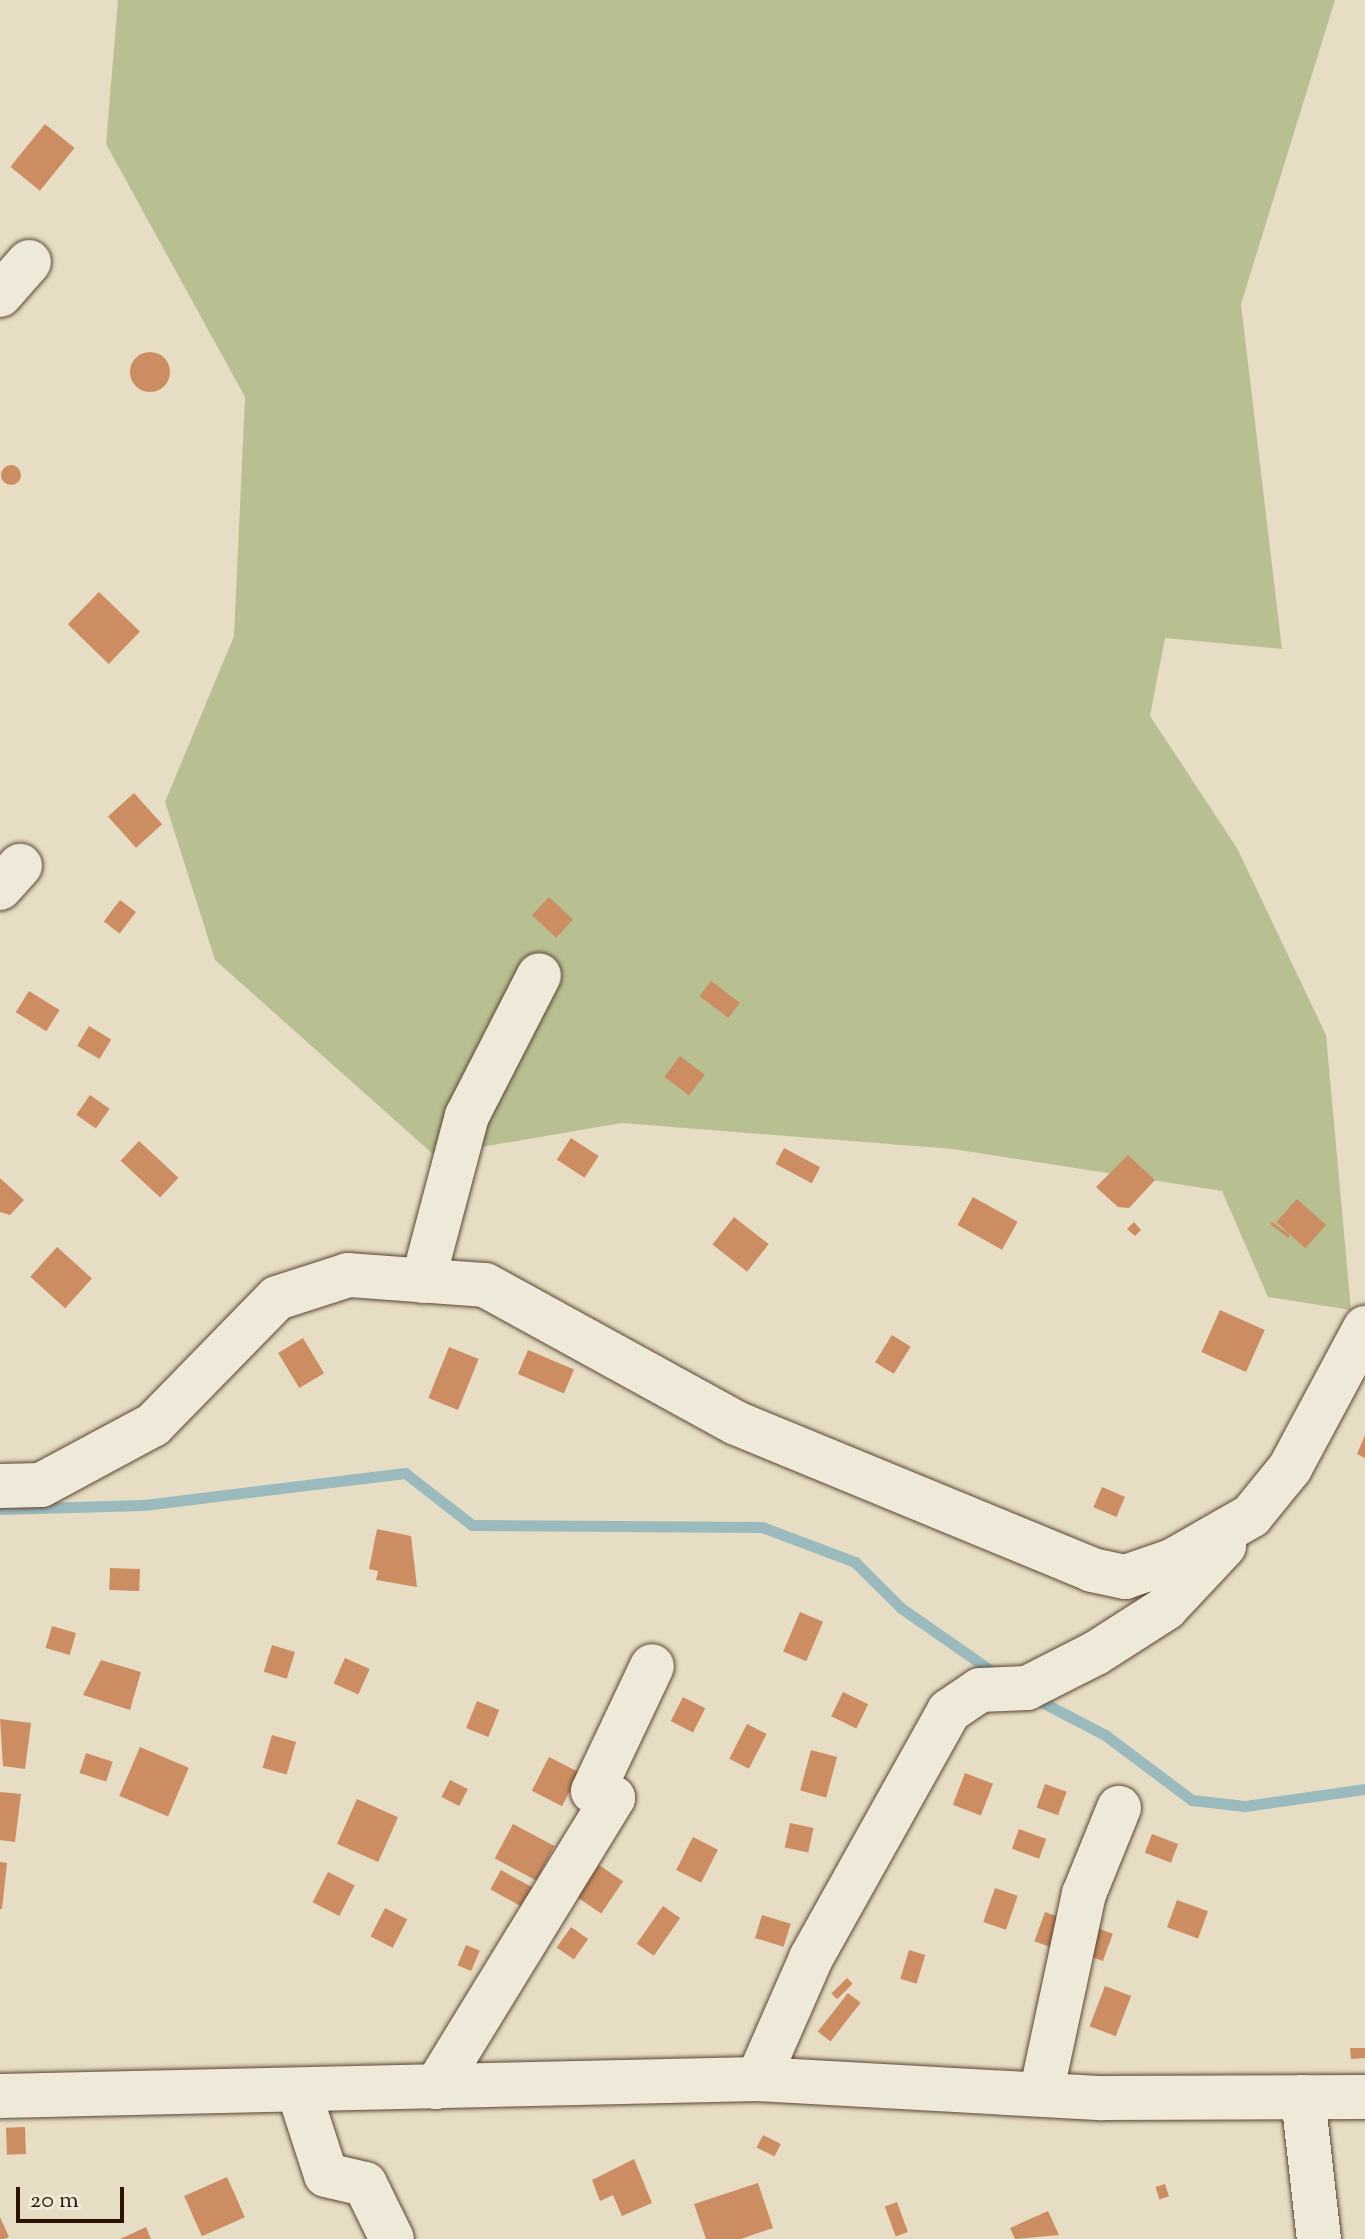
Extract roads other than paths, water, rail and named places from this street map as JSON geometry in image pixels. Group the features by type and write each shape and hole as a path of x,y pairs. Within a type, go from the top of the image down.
{"street":[{"path":"0,295 29,262"},
{"path":"423,1281 467,1116 539,975"},
{"path":"0,1486 41,1485 153,1425 277,1298 348,1275 485,1285 736,1423 1092,1570 1125,1577 1172,1561 1251,1516"},
{"path":"758,2079 811,1958 949,1711 980,1690 1027,1688 1120,1638 1166,1608 1251,1516 1290,1468 1365,1328"},
{"path":"436,2087 613,1798 593,1791 652,1666"},
{"path":"1041,2094 1084,1894 1119,1808"},
{"path":"0,2096 299,2092 758,2079 1041,2094 1365,2097"},
{"path":"299,2092 326,2175 365,2184 392,2239"},
{"path":"1303,2097 1319,2239"}],"waterway":[{"path":"0,1509 144,1505 405,1473 472,1525 762,1527 855,1562 901,1608 999,1676"},
{"path":"1034,1698 1105,1735 1192,1800 1245,1806 1365,1789"}]}
